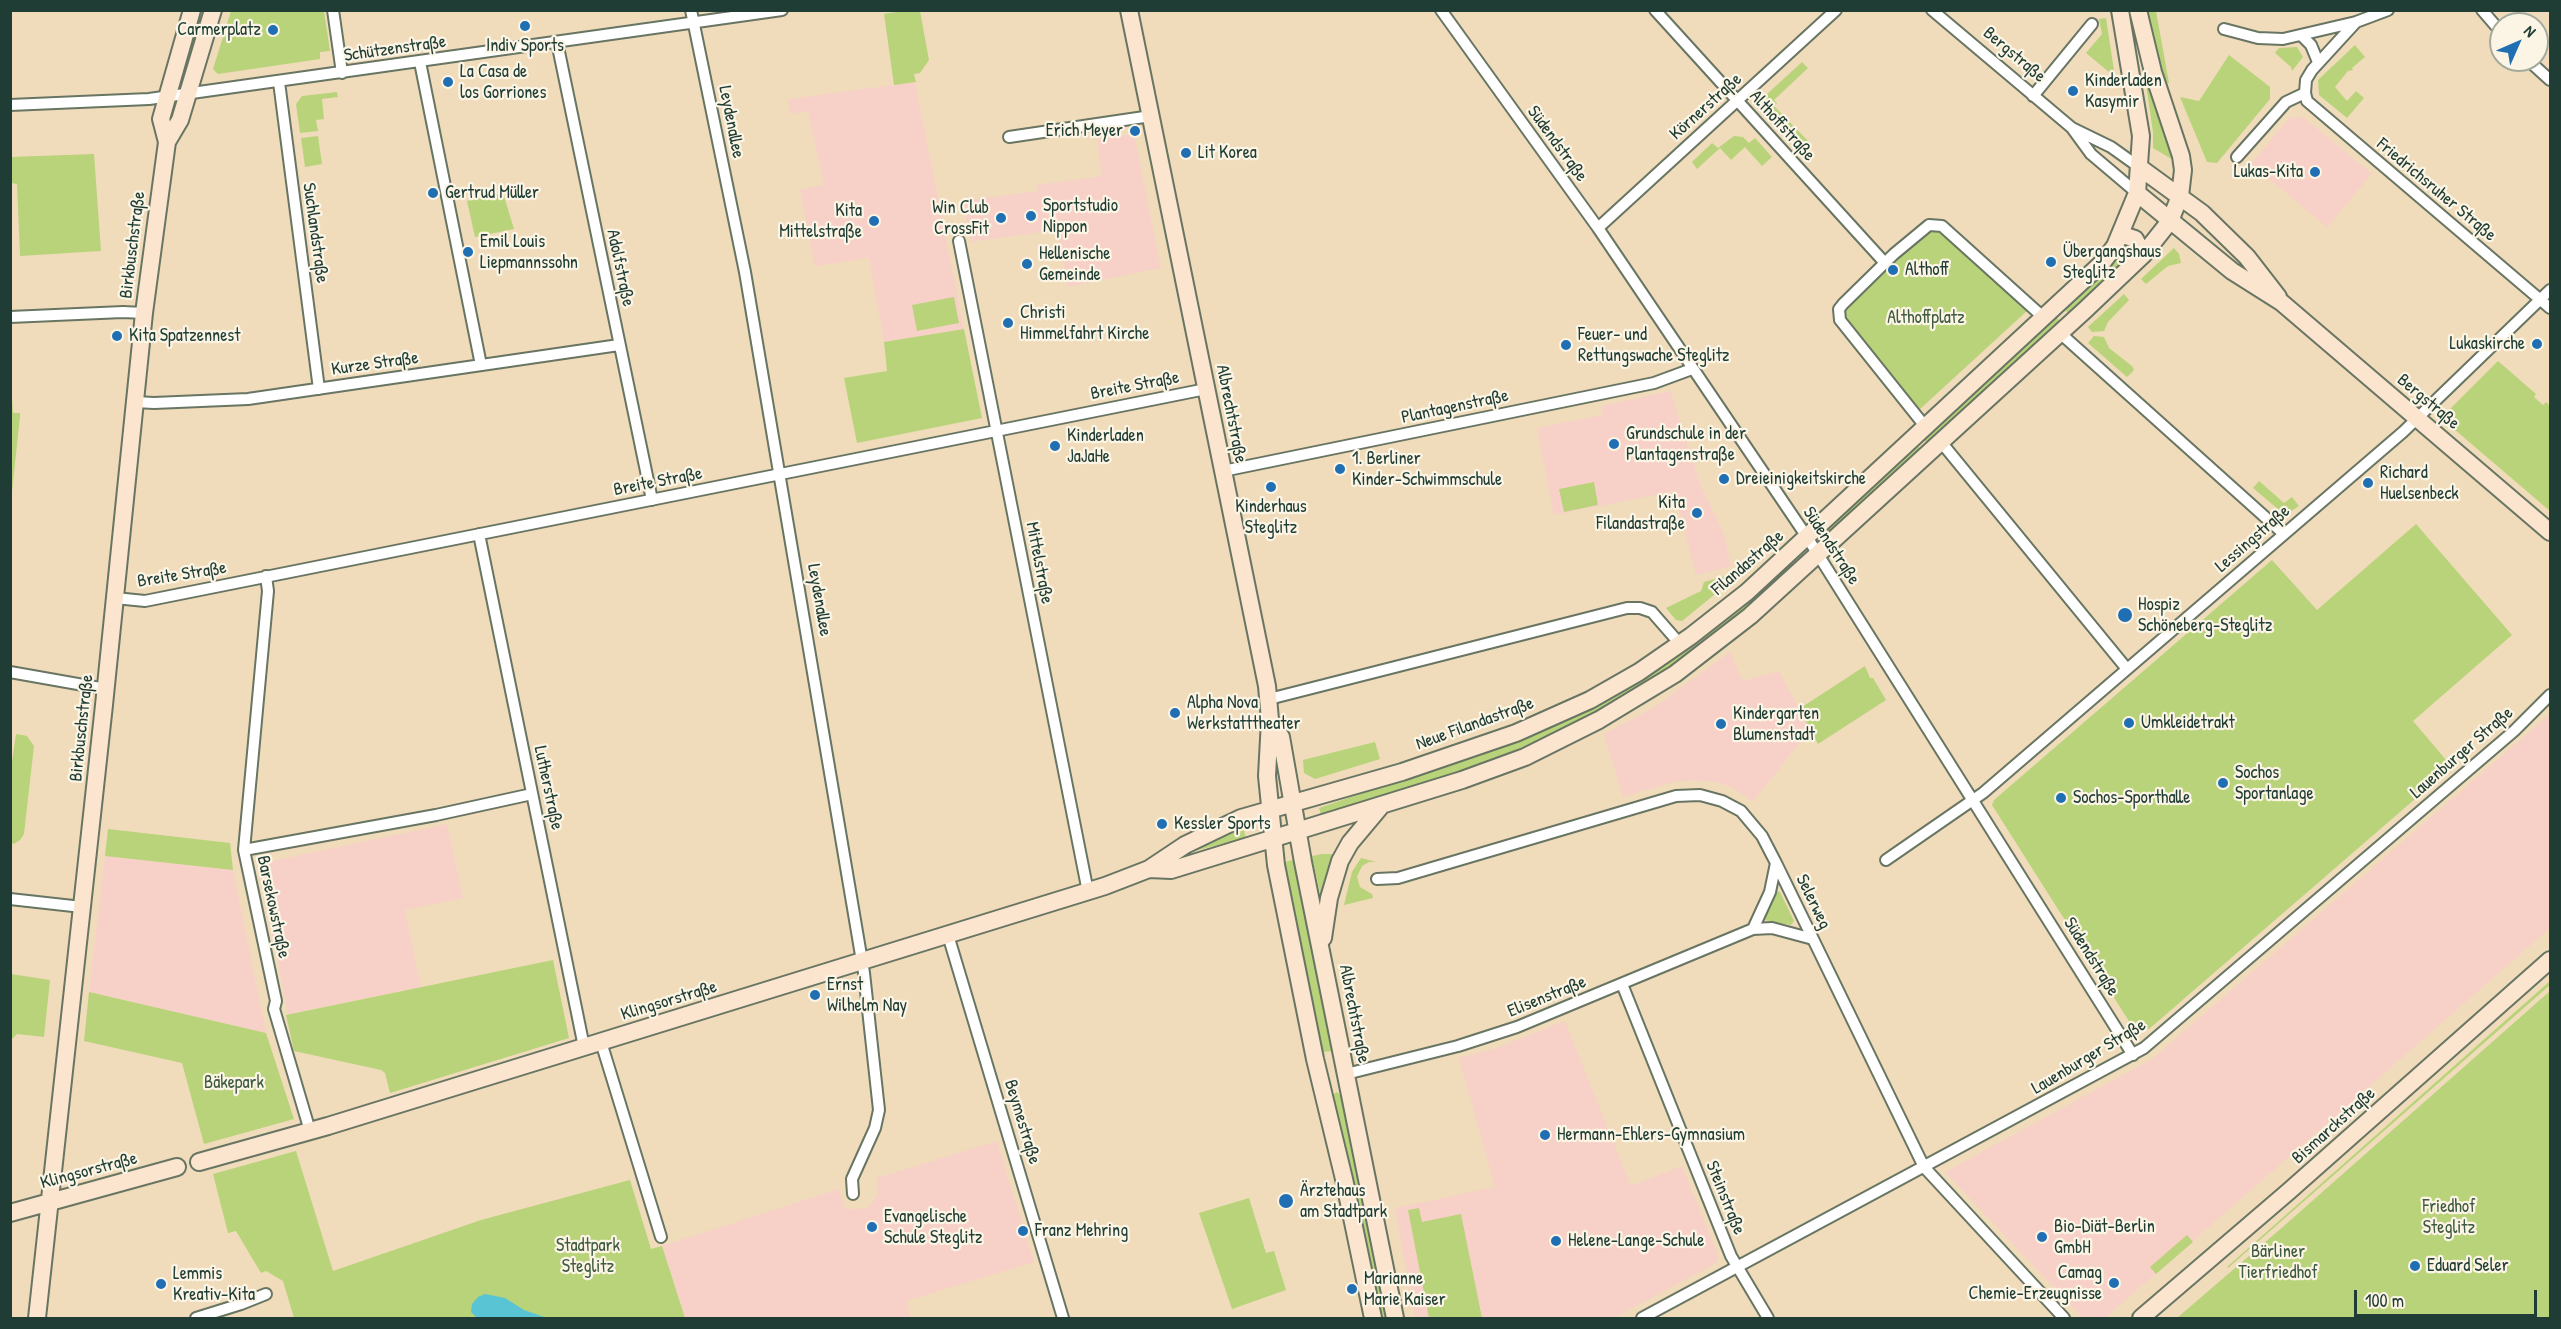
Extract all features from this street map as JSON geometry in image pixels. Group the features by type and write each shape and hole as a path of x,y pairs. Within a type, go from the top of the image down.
{"main road":[{"name":"Birkbuschstraße","path":"37,1318 116,598 144,313 167,142 161,119 192,10"},
{"name":"Birkbuschstraße","path":"167,142 180,120 213,10"},
{"name":"Albrechtstraße","path":"1129,10 1269,699 1267,757 1272,838 1322,1092 1344,1179 1373,1318"},
{"name":"Filandastraße","path":"1680,644 1747,592 1924,425 2102,263 2120,234 2137,193 2139,167 2141,136 2120,10"},
{"path":"1272,838 1462,780 1525,757 1599,720 1675,674 1750,616 1818,556 2143,255 2169,221 2180,196 2183,166 2179,145 2153,72 2138,10"},
{"name":"Bergstraße","path":"2139,167 2202,213 2247,257 2267,280 2281,302"},
{"name":"Bergstraße","path":"2137,193 2232,271 2281,302 2550,532"},
{"path":"2120,234 2135,239 2143,255"},
{"name":"Neue Filandastraße","path":"1270,809 1402,772 1516,733 1590,700 1639,672 1680,644"},
{"name":"Albrechtstraße","path":"1270,720 1281,736 1321,950 1395,1318"},
{"path":"1321,950 1329,898 1340,861 1350,843 1384,803"},
{"name":"Klingsorstraße","path":"199,1162 310,1131 1088,892 1149,869 1185,844 1241,818 1270,809"},
{"name":"Klingsorstraße","path":"1149,869 1171,870 1272,838"},
{"name":"Bismarckstraße","path":"2141,1318 2296,1185 2550,960"},
{"path":"1322,1092 1347,1080"},
{"name":"Klingsorstraße","path":"10,1213 177,1167"}],"street":[{"path":"333,10 342,73"},
{"name":"Leydenallee","path":"691,10 745,272 863,961 879,1110 875,1128 852,1179 853,1194"},
{"name":"Schützenstraße","path":"10,105 167,97 782,10"},
{"name":"Südendstraße","path":"1441,10 1598,228 1807,537 2133,1055"},
{"name":"Althoffstraße","path":"1655,10 1885,263"},
{"name":"Körnerstraße","path":"1598,228 1836,10"},
{"name":"Bergstraße","path":"1932,10 2072,128 2111,147 2139,167"},
{"path":"2224,29 2258,38 2283,39 2356,22 2388,10"},
{"path":"2237,158 2286,102 2305,93 2306,80 2318,62 2356,22"},
{"path":"2033,96 2092,24"},
{"path":"2302,36 2311,45 2318,62"},
{"name":"Adolfstraße","path":"557,42 652,500"},
{"path":"420,62 481,365"},
{"name":"Suchlandstraße","path":"279,82 320,389"},
{"name":"Friedrichsruher Straße","path":"2305,93 2307,101 2314,109 2550,308"},
{"path":"1009,137 1150,116"},
{"name":"Bergstraße","path":"2072,128 2091,154 2137,193"},
{"path":"1924,425 1840,320 1839,309 1885,263 1929,225 1942,226 2043,317"},
{"name":"Mittelstraße","path":"959,241 1088,892"},
{"name":"Lessingstraße","path":"1973,801 2418,418 2550,290"},
{"path":"10,317 144,313"},
{"path":"2060,333 2284,534"},
{"name":"Kurze Straße","path":"135,402 154,404 248,399 620,345"},
{"name":"Plantagenstraße","path":"1223,471 1654,383 1692,369"},
{"name":"Breite Straße","path":"116,598 145,601 1206,389"},
{"path":"1941,442 2127,669"},
{"name":"Lutherstraße","path":"479,534 584,1047"},
{"name":"Barsekowstraße","path":"266,576 268,591 244,850 274,992 274,1009 310,1131"},
{"path":"1269,699 1627,608 1640,608 1652,612 1680,644"},
{"path":"10,672 106,689"},
{"name":"Lauenburger Straße","path":"1642,1318 2150,1044 2514,731 2550,695"},
{"path":"244,850 425,817 532,794"},
{"name":"Selerweg","path":"1377,879 1398,878 1676,796 1700,795 1722,801 1741,811 1762,836 1776,863 1924,1167 2064,1318"},
{"path":"1886,860 1973,801"},
{"path":"1752,929 1768,898 1776,863"},
{"path":"10,898 82,907"},
{"name":"Elisenstraße","path":"1347,1080 1497,1034 1752,929 1772,928 1813,939"},
{"name":"Beymestraße","path":"948,935 1063,1318"},
{"name":"Steinstraße","path":"1622,984 1737,1267 1768,1318"},
{"path":"601,1042 661,1237"},
{"path":"196,1318 266,1294"}],"shaded area":[{"name":"Kita Mittelstraße","path":"915,82 964,329 884,342 869,258 815,266 800,190 824,184 808,111 791,114 788,99"},
{"name":"Lukas-Kita","path":"2303,117 2372,174 2327,227 2251,164 2289,118"},
{"path":"1134,134 1161,268 1068,287 1057,230 971,242 963,201 1038,191 1037,185 1102,176 1097,139"},
{"name":"Grundschule in der Plantagenstraße","path":"1670,391 1701,486 1724,535 1731,566 1696,575 1674,491 1554,515 1537,428 1603,415 1601,406"},
{"name":"Kindergarten Blumenstadt","path":"1730,652 1743,681 1779,671 1810,730 1753,801 1729,786 1692,780 1673,782 1623,797 1604,734 1653,708"},
{"path":"2550,714 2550,928 2105,1318 2083,1318 1945,1172 2152,1059"},
{"path":"447,824 463,898 405,910 421,987 288,1014 258,864"},
{"path":"105,856 233,870 266,1033 89,992"},
{"name":"Helene-Lange-Schule","path":"1565,1021 1631,1186 1682,1166 1719,1257 1716,1263 1614,1318 1415,1318 1395,1208 1495,1187 1459,1058 1499,1047"},
{"name":"Evangelische Schule Steglitz","path":"997,1141 1034,1262 906,1301 911,1318 685,1318 662,1246 839,1189 845,1209 867,1208 877,1196 877,1178"}],"green space":[{"path":"908,10 920,11 929,60 920,73 914,74 916,82 894,85 884,14"},
{"name":"Carmerplatz","path":"231,11 324,11 330,51 320,52 320,59 218,74 213,69"},
{"path":"2147,11 2156,11 2169,83 2166,84"},
{"path":"2106,18 2115,77 2086,53 2102,34 2099,19"},
{"path":"2355,45 2365,57 2352,68 2353,70 2348,71 2335,87 2347,101 2356,91 2364,98 2347,118 2319,95 2318,80"},
{"path":"2297,47 2303,57 2292,71 2291,67 2275,53 2279,48"},
{"path":"2229,55 2270,87 2270,99 2217,163 2207,162 2180,97 2199,101"},
{"path":"1802,62 1808,68 1774,100 1777,103 1774,106 1811,144 1802,152 1765,111 1766,95"},
{"path":"2144,71 2175,161 2153,148 2153,132"},
{"path":"337,92 338,97 322,99 324,119 316,120 318,131 300,133 296,104 302,96"},
{"path":"318,136 322,164 305,167 301,138"},
{"path":"1734,136 1743,137 1749,143 1755,138 1772,157 1762,166 1745,147 1731,160 1720,148 1697,169 1692,162 1712,143 1718,148"},
{"path":"94,154 101,251 20,256 17,184 11,183 11,157"},
{"path":"503,193 514,229 475,237 467,201"},
{"name":"Althoffplatz","path":"1927,231 1942,232 2028,310 1919,410 1849,328 1842,312"},
{"path":"2128,242 2134,252 2132,256 2069,313 2067,312 2064,308"},
{"path":"2174,248 2179,254 2181,263 2168,266 2146,284 2141,279"},
{"path":"2124,294 2129,300 2108,322 2104,331 2092,332 2088,327"},
{"path":"954,297 959,323 917,331 912,305"},
{"path":"2055,316 2060,321 1928,443 1923,439"},
{"path":"964,329 982,418 857,443 844,378 887,371 884,342"},
{"path":"2094,336 2104,337 2109,348 2132,366 2134,370 2127,377 2088,343"},
{"path":"2498,361 2536,394 2534,397 2543,405 2546,402 2550,406 2550,511 2441,418"},
{"path":"10,363 13,413 20,413 11,501"},
{"path":"1916,444 1921,450 1824,536 1822,533"},
{"path":"2259,481 2284,503 2292,497 2299,506 2285,515 2253,488"},
{"path":"1594,482 1598,505 1564,512 1559,489"},
{"name":"Sochos Sportanlage","path":"2416,524 2512,635 2413,721 2452,767 2149,1029 2132,1026 1992,805 1994,800 2272,560 2317,610"},
{"path":"1790,560 1794,566 1703,644 1698,638"},
{"path":"1726,576 1731,579 1730,582 1682,621 1676,620 1666,608 1701,591 1704,582"},
{"path":"1691,643 1696,649 1650,681 1566,728 1491,761 1321,815 1319,808 1412,776"},
{"path":"1865,666 1870,678 1873,678 1886,700 1818,744 1799,709"},
{"path":"16,734 27,736 34,746 24,834 14,844 11,843 10,775"},
{"path":"1375,742 1380,759 1315,779 1304,773 1303,760"},
{"path":"1242,824 1246,838 1170,857"},
{"path":"108,829 230,843 233,870 105,856"},
{"path":"1336,854 1321,897 1312,856"},
{"path":"1361,858 1376,862 1369,862 1362,866 1357,877 1360,887 1372,894 1373,898 1344,905 1352,872"},
{"path":"1293,860 1332,1051 1323,1052 1285,862"},
{"path":"1776,891 1780,892 1794,921 1791,925 1764,920"},
{"path":"553,960 569,1038 390,1093 385,1073 381,1070 294,1051 286,1015"},
{"path":"11,974 50,980 44,1037 17,1034 11,1040"},
{"path":"2550,981 2550,985 2227,1267"},
{"name":"Friedhof Steglitz","path":"2550,991 2550,1318 2177,1318 2285,1225"},
{"name":"Bäkepark","path":"89,992 266,1033 294,1119 204,1144 182,1063 84,1041"},
{"path":"1337,1092 1341,1096 1386,1318 1382,1318 1357,1196 1332,1095"},
{"name":"Stadtpark Steglitz","path":"296,1151 333,1271 481,1220 630,1180 651,1249 662,1246 685,1318 294,1318 283,1281 266,1271 261,1273 236,1231 228,1233 213,1174"},
{"path":"1249,1198 1266,1253 1274,1251 1286,1290 1232,1309 1199,1213"},
{"path":"1419,1208 1422,1222 1461,1214 1482,1318 1429,1318 1408,1210"},
{"path":"2187,1235 2193,1242 2156,1274 2150,1267"}],"water":[{"path":"485,1294 505,1298 524,1310 547,1318 477,1318 471,1312 472,1304 478,1297"}],"place":[{"name":"Indiv Sports","path":"525,26"},
{"name":"Carmerplatz","path":"273,30"},
{"name":"La Casa de los Gorriones","path":"448,82"},
{"name":"Kinderladen Kasymir","path":"2073,91"},
{"name":"Erich Meyer","path":"1135,131"},
{"name":"Lit Korea","path":"1186,153"},
{"name":"Lukas-Kita","path":"2315,172"},
{"name":"Gertrud Müller","path":"433,193"},
{"name":"Sportstudio Nippon","path":"1031,216"},
{"name":"Win Club CrossFit","path":"1001,218"},
{"name":"Kita Mittelstraße","path":"874,221"},
{"name":"Emil Louis Liepmannssohn","path":"468,252"},
{"name":"Übergangshaus Steglitz","path":"2051,262"},
{"name":"Hellenische Gemeinde","path":"1027,264"},
{"name":"Althoff","path":"1893,270"},
{"name":"Christi Himmelfahrt Kirche","path":"1008,323"},
{"name":"Kita Spatzennest","path":"117,336"},
{"name":"Lukaskirche","path":"2537,344"},
{"name":"Feuer- und Rettungswache Steglitz","path":"1566,345"},
{"name":"Grundschule in der Plantagenstraße","path":"1614,444"},
{"name":"Kinderladen JaJaHe","path":"1055,446"},
{"name":"1. Berliner Kinder-Schwimmschule","path":"1340,469"},
{"name":"Dreieinigkeitskirche","path":"1724,479"},
{"name":"Richard Huelsenbeck","path":"2368,483"},
{"name":"Kinderhaus Steglitz","path":"1271,487"},
{"name":"Kita Filandastraße","path":"1697,513"},
{"name":"Hospiz Schöneberg-Steglitz","path":"2125,615"},
{"name":"Alpha Nova Werkstatttheater","path":"1175,713"},
{"name":"Umkleidetrakt","path":"2129,723"},
{"name":"Kindergarten Blumenstadt","path":"1721,724"},
{"name":"Sochos Sportanlage","path":"2223,783"},
{"name":"Sochos-Sporthalle","path":"2061,798"},
{"name":"Kessler Sports","path":"1162,824"},
{"name":"Ernst Wilhelm Nay","path":"815,995"},
{"name":"Hermann-Ehlers-Gymnasium","path":"1545,1135"},
{"name":"Ärztehaus am Stadtpark","path":"1286,1201"},
{"name":"Evangelische Schule Steglitz","path":"872,1227"},
{"name":"Franz Mehring","path":"1023,1231"},
{"name":"Bio-Diät-Berlin GmbH","path":"2042,1237"},
{"name":"Helene-Lange-Schule","path":"1556,1241"},
{"name":"Eduard Seler","path":"2415,1266"},
{"name":"Camag Chemie-Erzeugnisse","path":"2114,1283"},
{"name":"Lemmis Kreativ-Kita","path":"161,1284"},
{"name":"Marianne Marie Kaiser","path":"1352,1289"}],"park label":[{"name":"Bärliner Tierfriedhof","path":"2278,1262"}]}
